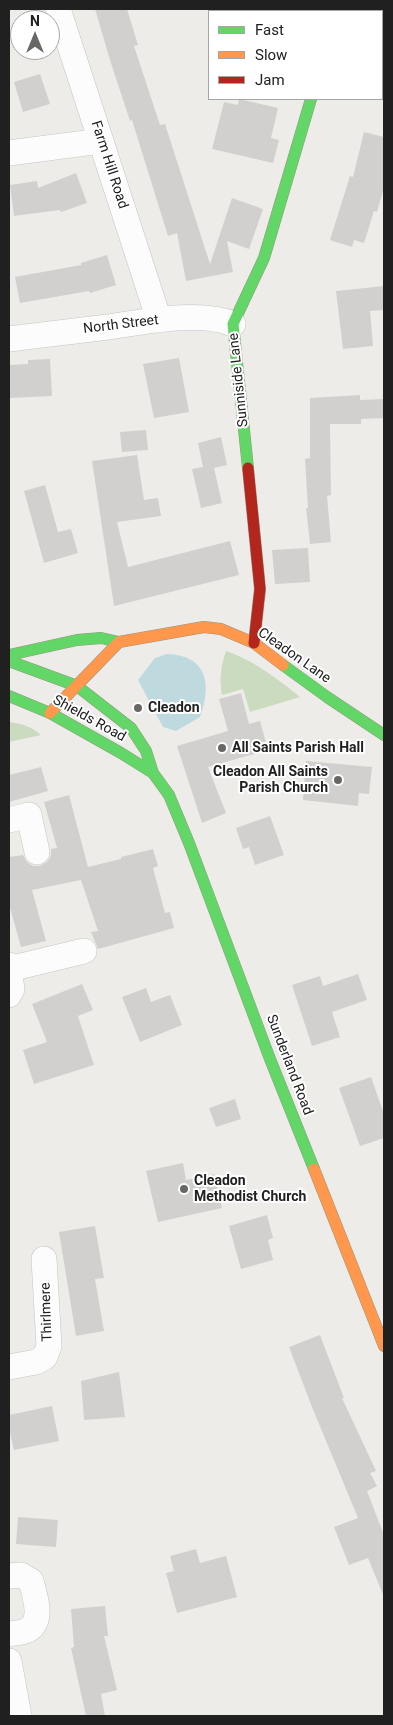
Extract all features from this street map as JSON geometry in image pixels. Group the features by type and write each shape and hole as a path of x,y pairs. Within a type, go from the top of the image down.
{"main road":[{"name":"Sunniside Lane","path":"254,643 260,588 233,324 264,258 311,100"},
{"name":"Cleadon Lane","path":"9,655 77,640 101,638 119,642 204,627 221,629 254,643 327,697 384,735"},
{"path":"50,713 119,642"},
{"name":"Shields Road","path":"9,661 77,686 131,728 146,751 152,773"},
{"name":"Shields Road","path":"9,696 50,713 121,753 152,773 169,795"},
{"name":"Sunderland Road","path":"169,795 189,843 270,1060 384,1346"}],"street":[{"name":"Farm Hill Road","path":"58,9 159,320"},
{"path":"9,152 101,141"},
{"name":"North Street","path":"9,340 159,320 205,317 222,319 233,324"},
{"path":"9,820 29,815 37,852"},
{"path":"9,969 84,951"},
{"path":"9,964 12,989 9,995"},
{"name":"Thirlmere","path":"9,1367 36,1362 46,1357 49,1346 44,1259"},
{"path":"9,1576 21,1575 31,1581 37,1611 35,1621 27,1631 9,1634"},
{"path":"9,1661 18,1716"}],"green space":[{"path":"226,651 255,665 300,697 250,712 243,689 222,695 221,672"},
{"path":"9,722 34,729 41,735 9,742"}],"water":[{"path":"167,654 191,660 203,674 205,683 206,693 200,717 176,731 163,727 138,680 155,658"}],"building":[{"path":"95,9 127,9 138,45 134,46 160,125 165,124 210,264 232,198 263,209 249,249 227,241 233,272 186,281 177,233 168,236"},
{"path":"40,74 50,104 23,112 14,82"},
{"path":"239,100 243,100 278,108 271,138 279,140 273,163 212,149 224,102 238,105"},
{"path":"364,132 384,137 384,187 377,212 374,211 364,243 354,240 352,247 330,240 350,176 353,177"},
{"path":"76,173 87,203 61,212 60,210 14,216 10,185 37,181 38,188"},
{"path":"107,255 116,285 90,293 89,291 20,303 15,277 81,265 81,263"},
{"path":"384,286 384,310 370,311 373,346 343,349 336,291"},
{"path":"179,358 189,412 154,418 143,364"},
{"path":"50,359 52,396 9,398 9,365 28,364 28,360"},
{"path":"360,395 360,400 384,399 384,418 361,419 361,424 330,424 331,495 327,496 331,542 310,544 306,508 308,508 305,459 310,458 310,398"},
{"path":"146,430 148,450 122,452 120,432"},
{"path":"221,437 227,465 214,468 222,503 201,508 192,469 203,467 198,443"},
{"path":"137,455 144,500 158,498 161,516 117,522 128,567 230,541 239,575 114,606 92,461"},
{"path":"45,485 58,532 71,529 78,553 44,563 24,491"},
{"path":"308,548 310,582 275,584 272,550"},
{"path":"241,693 249,724 260,721 268,750 208,767 226,813 202,823 177,746 228,731 219,699"},
{"name":"Cleadon All Saints Parish Church","path":"306,761 372,767 369,794 359,793 358,806 303,800"},
{"path":"41,767 48,791 9,802 9,775"},
{"path":"69,795 88,867 153,849 158,866 153,868 165,913 170,912 174,928 98,949 91,932 98,931 81,880 32,890 46,941 21,947 9,904 9,857 23,855 27,862 33,866 40,866 47,862 51,856 51,849 57,848 44,802"},
{"path":"270,816 284,855 255,865 249,847 243,849 236,828"},
{"path":"358,974 367,1000 332,1012 340,1037 312,1046 292,985 320,976 323,986"},
{"path":"82,984 93,1010 78,1016 94,1065 34,1084 23,1050 47,1042 32,1004"},
{"path":"146,988 151,1002 170,995 182,1025 140,1042 122,997"},
{"path":"371,1077 384,1114 384,1138 360,1146 339,1088"},
{"path":"235,1099 241,1119 216,1127 209,1108"},
{"name":"Cleadon Methodist Church","path":"183,1163 186,1180 214,1174 222,1208 158,1222 146,1171"},
{"path":"267,1215 273,1238 268,1240 273,1260 241,1269 229,1226"},
{"path":"95,1226 104,1278 95,1279 104,1331 76,1336 59,1232"},
{"path":"320,1335 344,1398 342,1398 376,1471 370,1473 377,1486 367,1491 384,1535 384,1597 368,1558 349,1565 334,1527 358,1518 289,1347"},
{"path":"119,1372 125,1417 84,1420 81,1381"},
{"path":"52,1406 59,1441 14,1450 9,1428 9,1415"},
{"path":"18,1517 58,1520 56,1547 16,1544"},
{"path":"196,1549 200,1563 226,1556 237,1597 177,1613 166,1573 174,1571 170,1556"},
{"path":"105,1606 108,1636 104,1636 117,1690 101,1694 105,1716 86,1716 71,1648 74,1647 71,1609"}],"traffic: fast":[{"path":"248,468 233,324 264,258 311,100"},
{"path":"9,655 77,640 101,638 119,642"},
{"path":"9,661 77,686 131,728 146,751 153,773"},
{"path":"283,665 384,735"},
{"path":"9,696 50,713 121,753 153,773 169,795 314,1169"}],"traffic: slow":[{"path":"50,713 119,642 204,627 221,629 254,643 283,665"},
{"path":"314,1169 384,1346"}],"traffic: jam":[{"path":"248,468 260,589 254,643"}],"place":[{"name":"Cleadon","path":"138,708"},
{"name":"All Saints Parish Hall","path":"222,748"},
{"name":"Cleadon All Saints Parish Church","path":"338,780"},
{"name":"Cleadon Methodist Church","path":"184,1189"}]}
